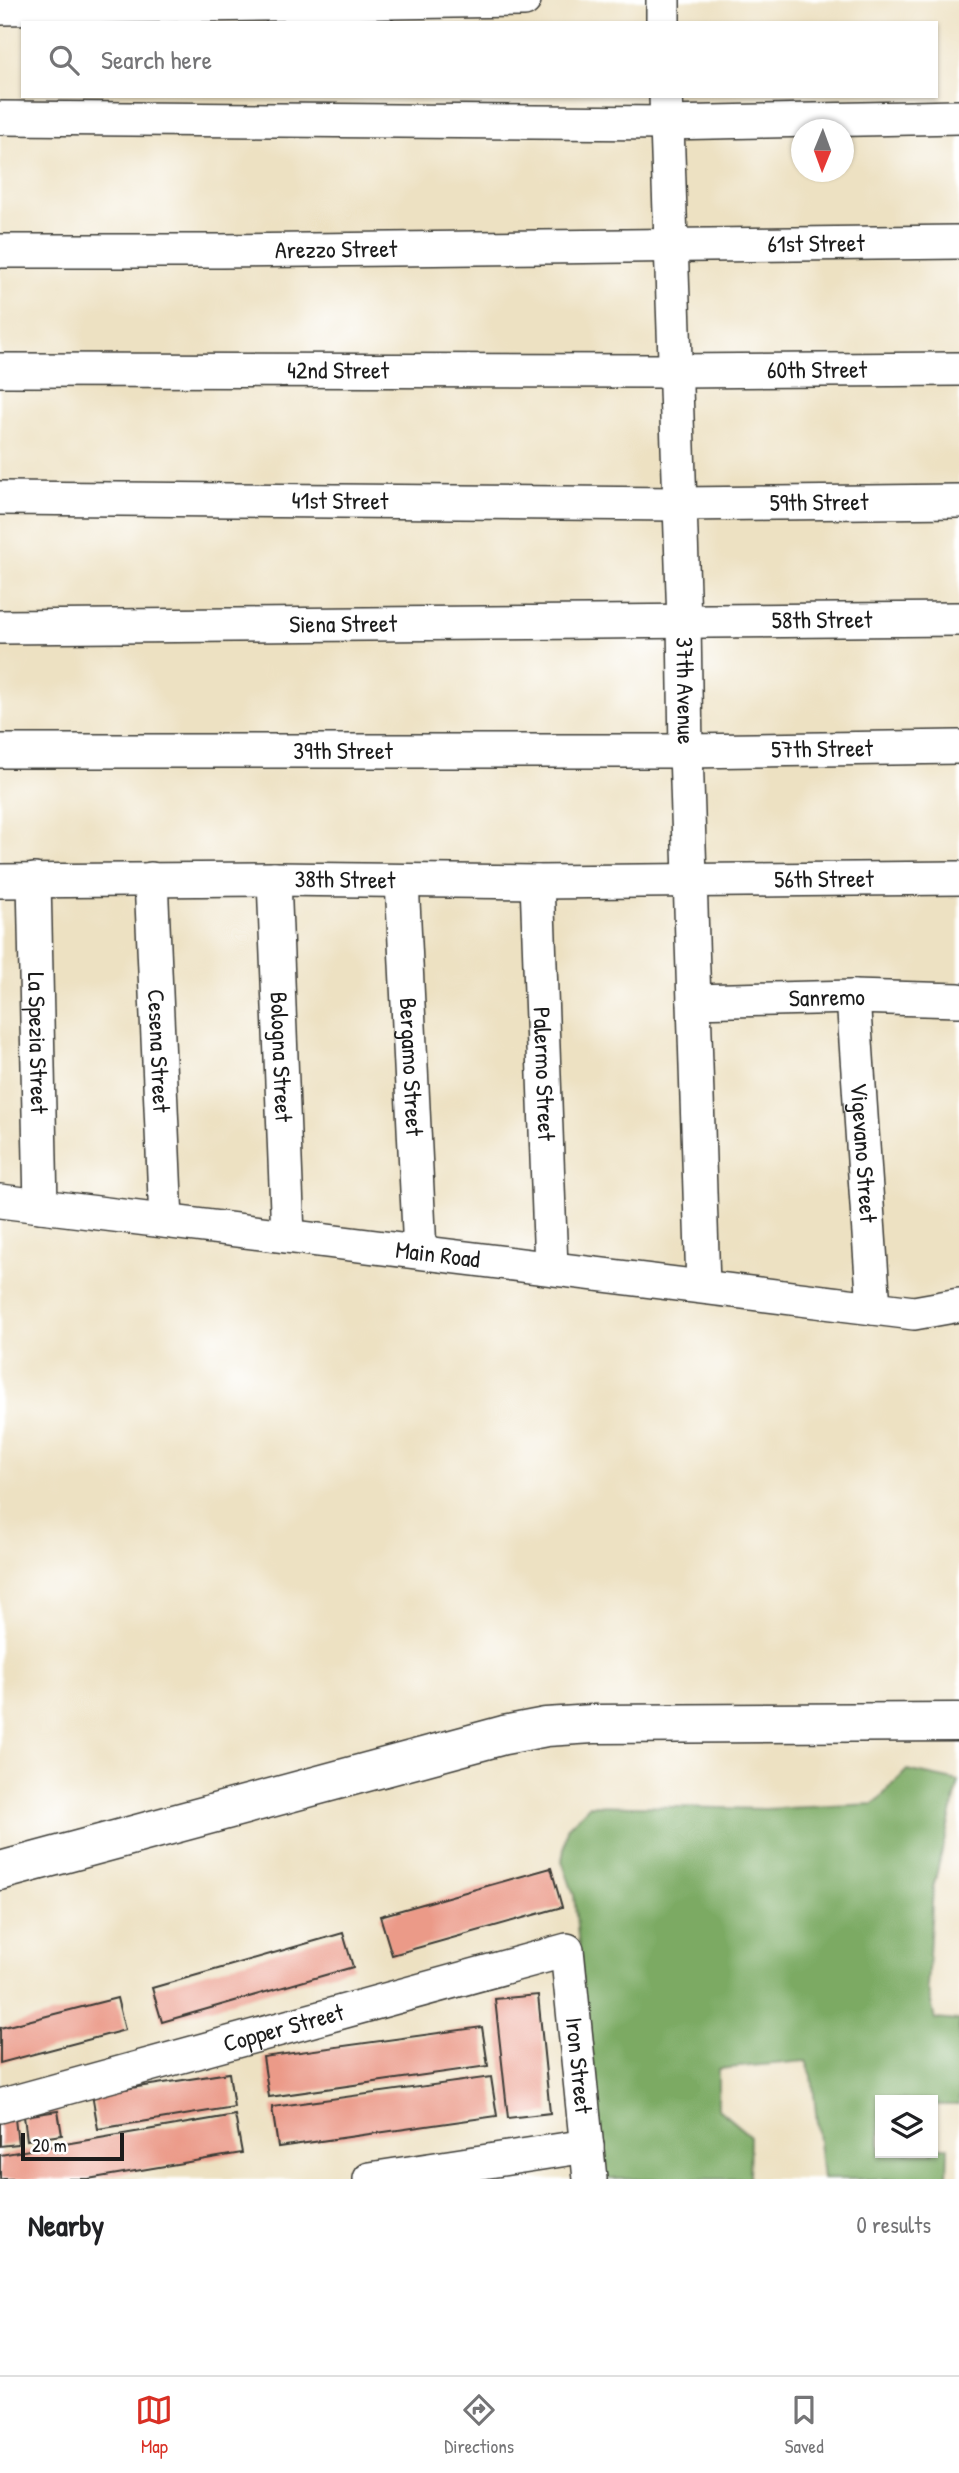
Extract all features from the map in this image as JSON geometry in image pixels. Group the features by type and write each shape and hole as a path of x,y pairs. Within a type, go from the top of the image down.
{"street":[{"path":"0,8 524,0"},
{"path":"663,0 663,21"},
{"path":"0,118 666,109 959,117"},
{"name":"37th Avenue","path":"666,109 703,1286"},
{"name":"61st Street","path":"670,245 959,242"},
{"name":"Arezzo Street","path":"0,251 670,245"},
{"name":"60th Street","path":"674,371 959,369"},
{"name":"42nd Street","path":"0,370 674,371"},
{"name":"41st Street","path":"0,498 679,504"},
{"name":"59th Street","path":"679,504 959,501"},
{"name":"58th Street","path":"684,622 959,619"},
{"name":"Siena Street","path":"0,627 684,622"},
{"name":"57th Street","path":"686,751 959,747"},
{"name":"39th Street","path":"0,751 686,751"},
{"name":"56th Street","path":"690,881 959,878"},
{"name":"Bologna Street","path":"274,879 288,1236"},
{"name":"La Spezia Street","path":"34,880 41,1206"},
{"name":"Cesena Street","path":"151,880 166,1221"},
{"name":"38th Street","path":"0,881 690,881"},
{"name":"Bergamo Street","path":"402,881 420,1252"},
{"name":"Palermo Street","path":"537,882 551,1268"},
{"name":"Sanremo","path":"694,1001 853,997 959,1000"},
{"name":"Vigevano Street","path":"853,997 874,1308"},
{"name":"Main Road","path":"0,1201 914,1313 959,1305"},
{"path":"0,1871 504,1735 546,1727 607,1724 959,1722"},
{"name":"Copper Street","path":"0,2106 567,1950"},
{"name":"Iron Street","path":"567,1950 590,2179"},
{"path":"370,2179 587,2146"}],"green space":[{"path":"907,1770 959,1781 933,1888 927,1987 935,2019 959,2021 959,2105 938,2105 938,2095 875,2095 875,2158 938,2158 938,2147 948,2147 947,2179 823,2179 812,2076 806,2061 718,2069 718,2109 750,2136 749,2179 601,2179 574,1895 562,1861 567,1828 590,1805 765,1809 874,1804"}],"building":[{"path":"551,1868 562,1907 392,1955 380,1916"},
{"path":"343,1933 353,1967 162,2022 152,1988"},
{"path":"538,1995 550,2113 508,2118 495,1999"},
{"path":"117,1998 125,2030 0,2063 0,2028"},
{"path":"482,2027 488,2066 269,2097 263,2057"},
{"path":"229,2073 234,2107 98,2129 92,2094"},
{"path":"491,2077 497,2116 278,2147 272,2107"},
{"path":"58,2111 62,2135 27,2140 24,2116"},
{"path":"235,2115 242,2153 88,2179 0,2179 0,2155"},
{"path":"15,2119 18,2144 0,2146 0,2121"}]}
